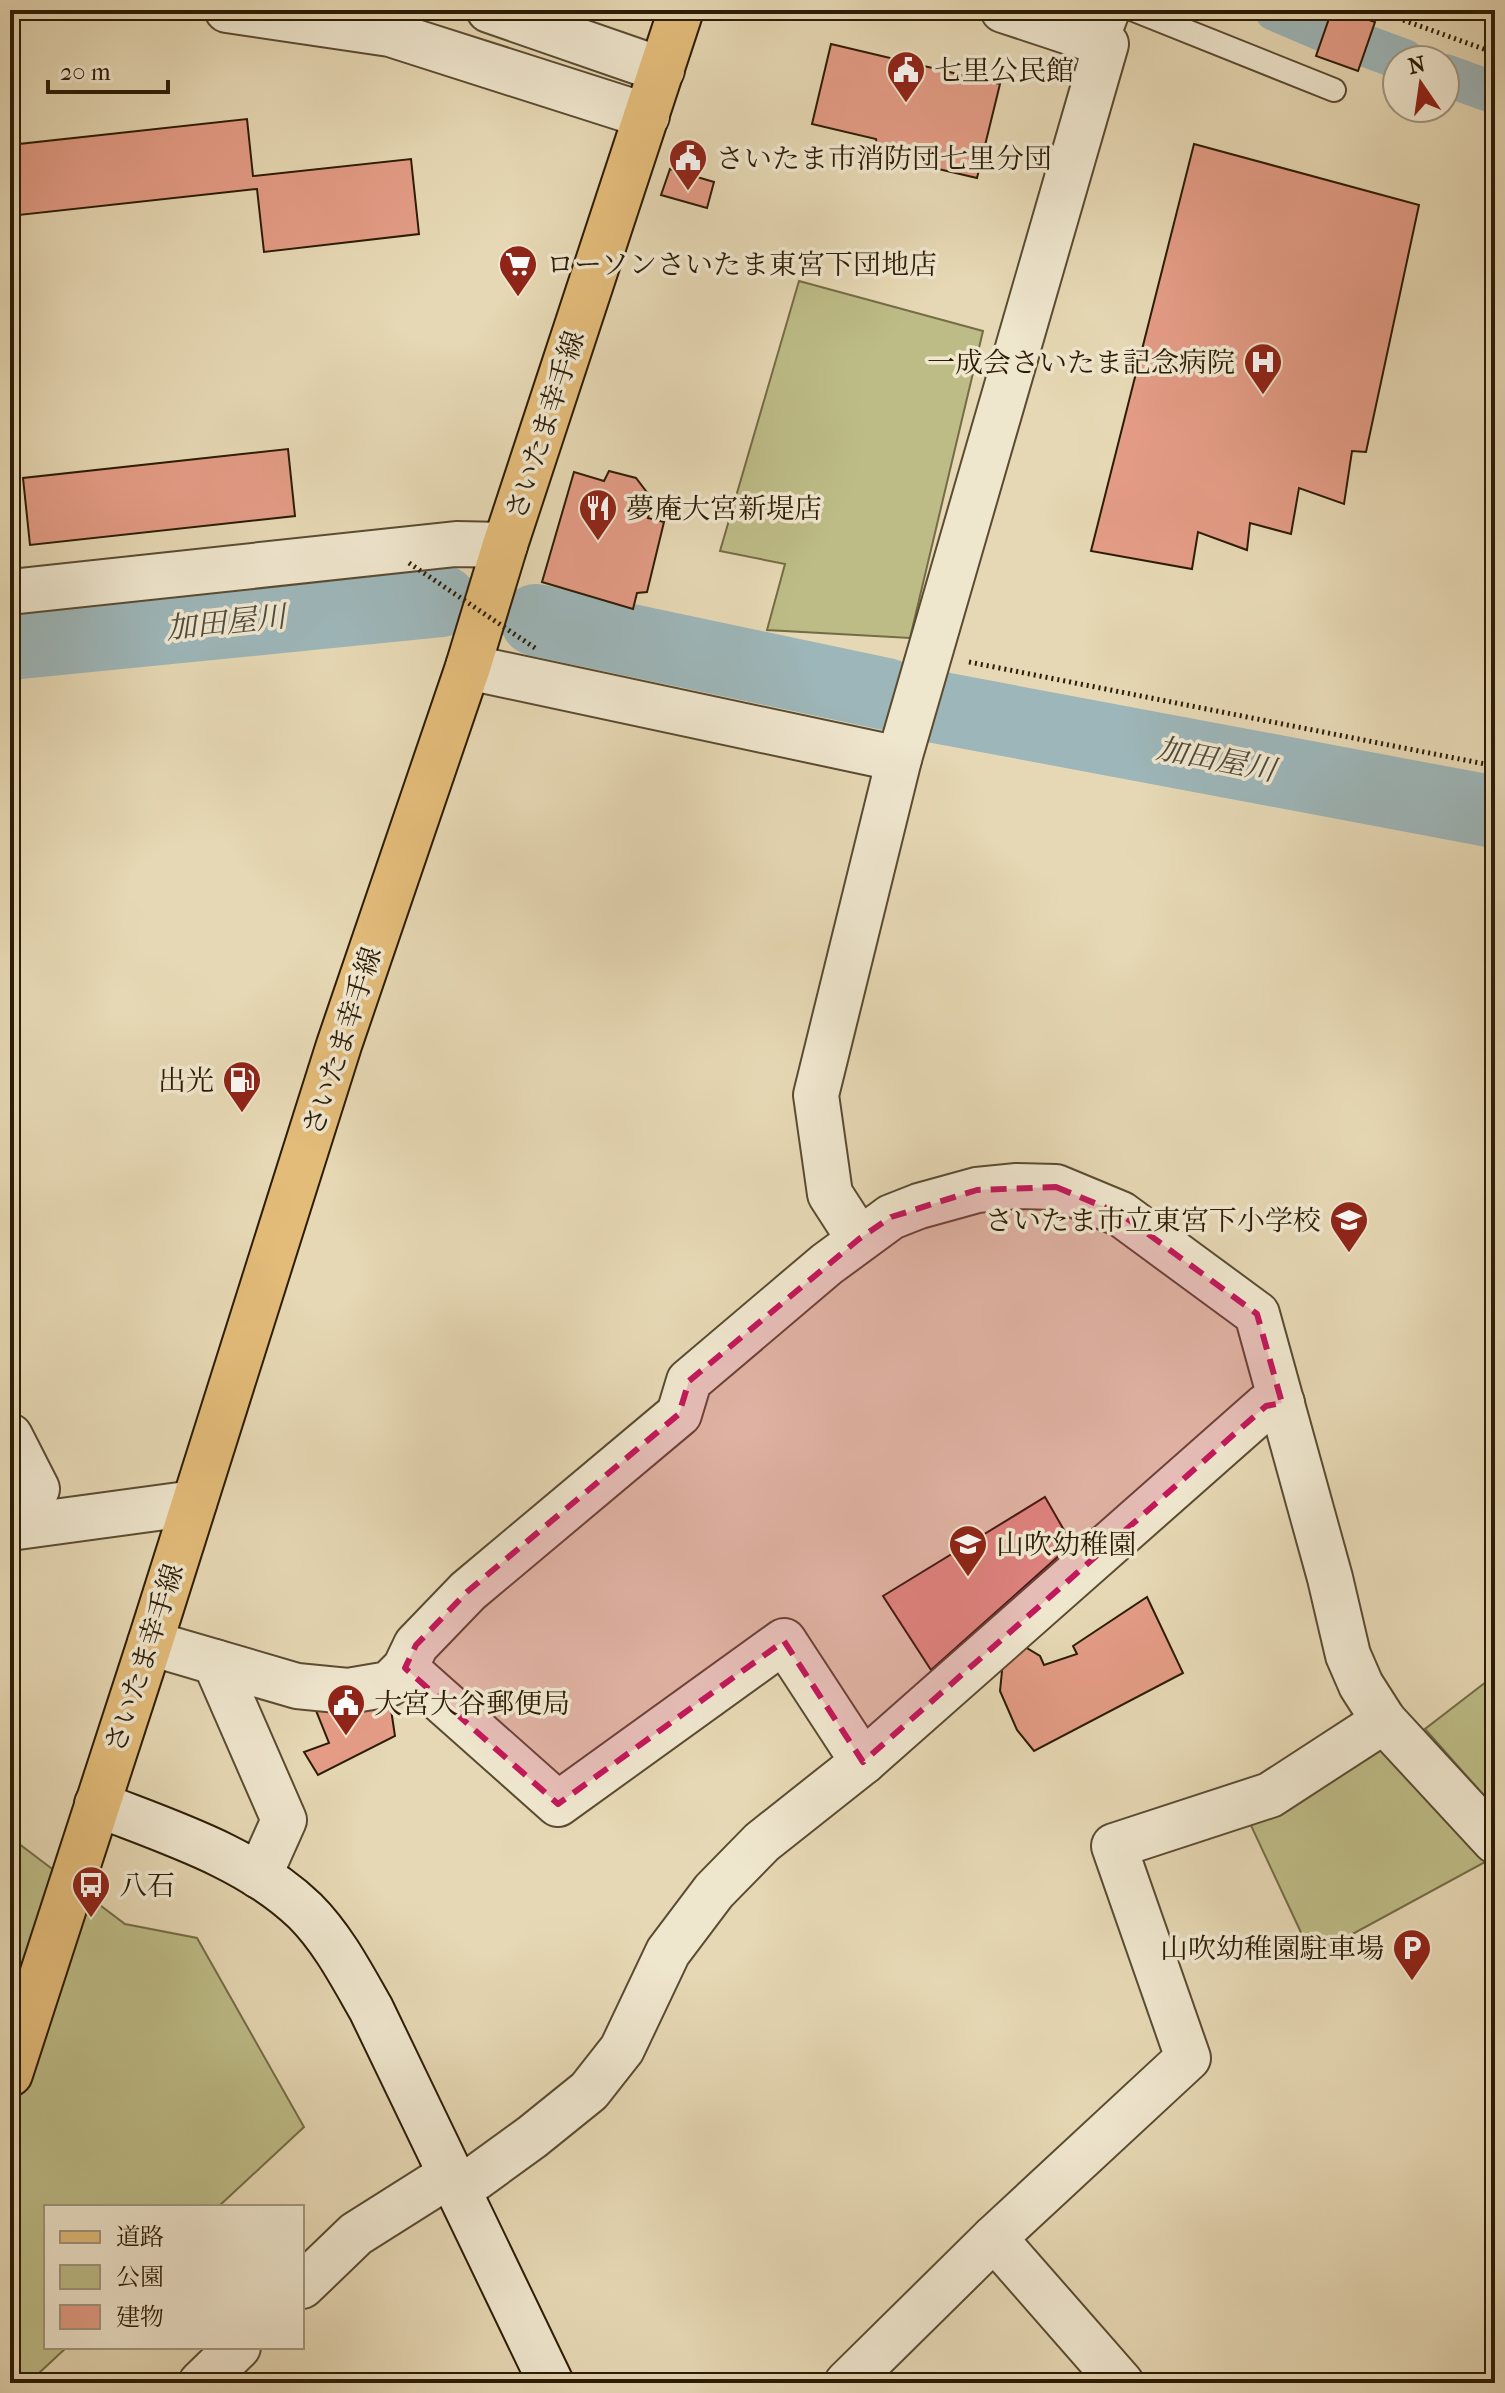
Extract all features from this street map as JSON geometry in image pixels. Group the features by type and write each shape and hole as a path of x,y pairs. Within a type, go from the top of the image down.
{"main road":[{"name":"さいたま幸手線","path":"10,2074 339,1045 468,667 505,545 681,10"}],"street":[{"path":"227,10 390,34 647,116"},
{"path":"489,10 662,70"},
{"path":"859,1239 830,1194 816,1095 899,759 1112,27 1003,10"},
{"path":"10,592 456,544 505,545"},
{"path":"468,667 899,759"},
{"path":"150,1643 297,1686 348,1691 389,1684 405,1668 416,1645 468,1591 679,1414 689,1381 859,1239 891,1217 977,1190 1017,1186 1056,1187 1121,1214 1257,1314 1330,1578 1348,1655 1361,1685 1384,1721 1495,1841"},
{"path":"304,2284 356,2234 455,2182 589,2091 622,2049 668,1952 714,1891 762,1842 863,1762 1266,1406 1282,1403"},
{"path":"10,1436 37,1489 10,1493"},
{"path":"10,1528 194,1503"},
{"path":"405,1668 558,1804 784,1641 863,1762"},
{"path":"215,1662 284,1820 259,1876"},
{"path":"847,2383 994,2238 1188,2058 1114,1846 1270,1795 1384,1721"},
{"path":"97,1804 200,1845 259,1876 305,1912 338,1953 371,2009 551,2383"},
{"path":"994,2238 1121,2383"},
{"path":"201,2383 236,2349"}],"lane":[{"path":"1134,10 1334,90"}],"path":[{"path":"1375,10 1495,53"},
{"path":"409,563 535,648"},
{"path":"929,654 1495,766"}],"highlighted area":[{"path":"1056,1187 1121,1214 1257,1314 1282,1403 1266,1406 863,1762 784,1641 558,1804 405,1668 416,1645 468,1591 679,1414 689,1381 859,1239 891,1217 977,1190"}],"green space":[{"path":"799,281 983,331 910,638 767,630 785,564 720,551"},
{"path":"1495,1675 1495,1808 1425,1729"},
{"path":"1378,1738 1487,1861 1312,1956 1247,1817"},
{"path":"10,1837 125,1924 197,1938 304,2127 220,2205 44,2205 44,2349 65,2349 39,2373 10,2377"}],"building":[{"path":"540,10 593,10 588,25"},
{"path":"1332,10 1375,22 1358,71 1316,56"},
{"name":"七里公民館","path":"831,44 1000,84 977,178 878,155 876,139 812,124"},
{"path":"247,119 253,176 411,159 419,234 264,252 257,189 10,216 10,145"},
{"path":"1194,144 1419,205 1366,452 1352,451 1344,504 1299,488 1291,534 1250,523 1247,550 1198,532 1192,569 1091,551"},
{"path":"670,169 714,182 707,208 661,195"},
{"path":"288,449 295,516 30,545 23,478"},
{"path":"609,471 636,478 652,499 648,518 664,522 647,592 637,593 633,609 542,582 574,472 604,481"},
{"path":"1045,1497 1072,1544 931,1670 883,1596"},
{"path":"1147,1597 1183,1673 1034,1751 1017,1730 1000,1691 1003,1661 1025,1647 1040,1656 1044,1665 1077,1654 1073,1646"},
{"path":"389,1696 395,1736 318,1775 304,1752 329,1743 313,1703"}],"waterway":[{"path":"1275,10 1324,31"},
{"path":"1366,46 1381,52"},
{"path":"1461,81 1495,93"},
{"name":"加田屋川","path":"10,644 442,601"},
{"name":"加田屋川","path":"536,620 886,694"},
{"name":"加田屋川","path":"936,707 1495,812"}],"place":[{"name":"七里公民館","path":"906,104"},
{"name":"さいたま市消防団七里分団","path":"688,192"},
{"name":"ローソンさいたま東宮下団地店","path":"518,298"},
{"name":"一成会さいたま記念病院","path":"1263,396"},
{"name":"夢庵大宮新堤店","path":"598,542"},
{"name":"出光","path":"242,1114"},
{"name":"さいたま市立東宮下小学校","path":"1349,1254"},
{"name":"山吹幼稚園","path":"968,1578"},
{"name":"大宮大谷郵便局","path":"346,1737"},
{"name":"八石","path":"91,1919"},
{"name":"山吹幼稚園駐車場","path":"1412,1982"}]}
